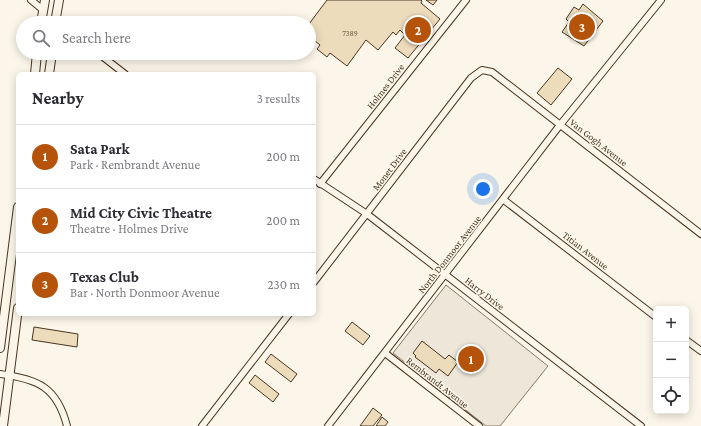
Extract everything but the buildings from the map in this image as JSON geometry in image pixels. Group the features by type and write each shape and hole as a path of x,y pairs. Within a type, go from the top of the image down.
{"main road":[{"path":"42,16 44,0"},
{"path":"58,16 59,0"},
{"path":"42,10 50,16"},
{"path":"35,72 36,60"},
{"path":"49,72 51,60"},
{"path":"0,348 16,222"},
{"path":"3,426 17,316"}],"street":[{"path":"31,0 42,10"},
{"name":"Holmes Drive","path":"320,184 466,0"},
{"name":"North Donmoor Avenue","path":"328,426 504,200 560,125 661,0"},
{"path":"107,60 122,72"},
{"name":"Van Gogh Avenue","path":"482,70 492,72 701,234"},
{"name":"Monet Drive","path":"316,279 471,78 482,70"},
{"name":"Harry Drive","path":"316,181 367,214 641,426"},
{"name":"Titian Avenue","path":"504,200 653,315"},
{"path":"202,426 287,316"},
{"path":"2,330 15,331"},
{"path":"688,342 701,352"},
{"name":"Rembrandt Avenue","path":"385,353 479,426"},
{"path":"0,374 22,377 40,384 54,396 62,408 67,426"}],"shaded area":[{"path":"446,285 548,366 500,426 486,426 393,353"}],"place":[{"name":"Texas Club","path":"582,27"},
{"name":"Mid City Civic Theatre","path":"418,30"},
{"name":"Sata Park","path":"471,359"}]}
